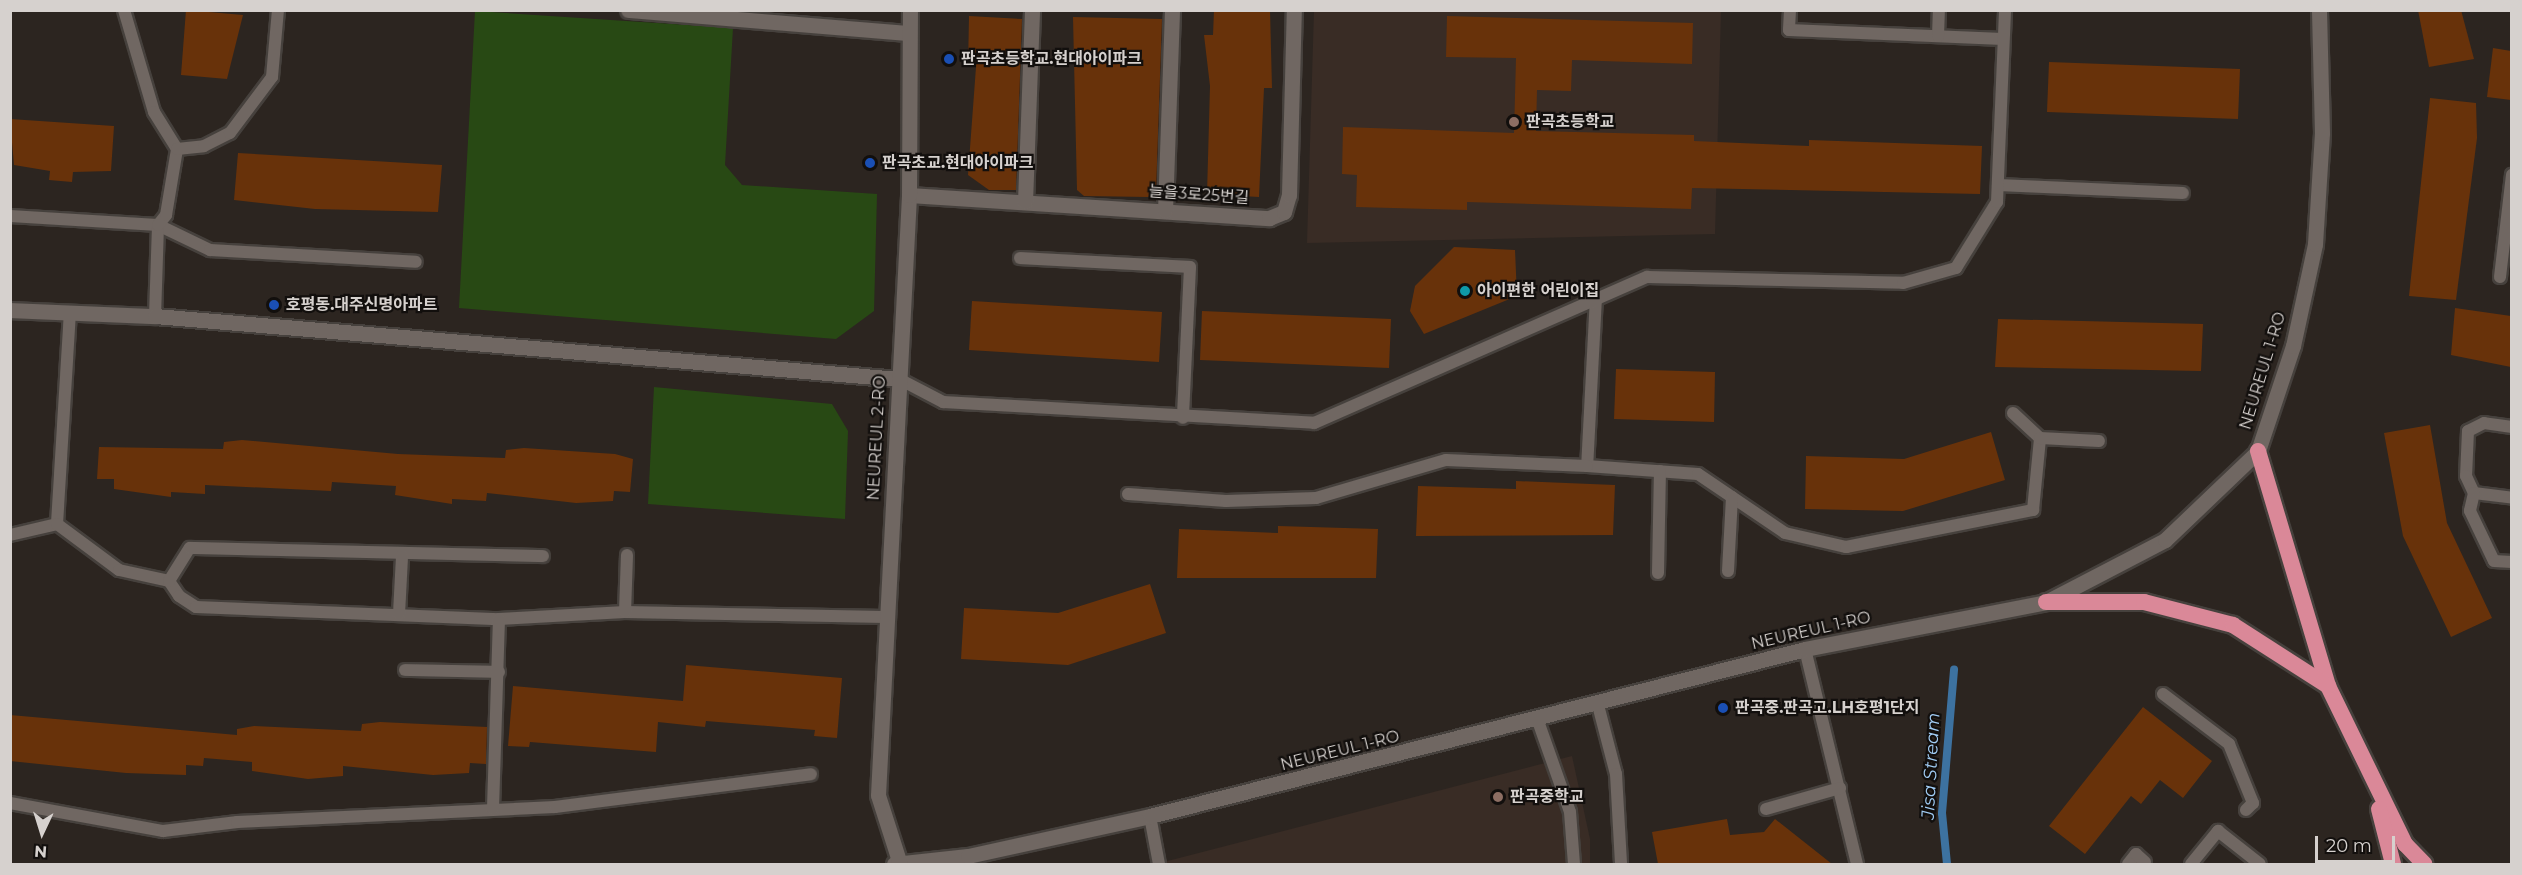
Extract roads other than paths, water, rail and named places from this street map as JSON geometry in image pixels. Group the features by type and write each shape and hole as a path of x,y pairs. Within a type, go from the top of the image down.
{"highway":[{"path":"2258,451 2328,686 2413,864"},
{"path":"2046,602 2144,602 2233,625 2328,686"},
{"path":"2371,777 2393,864"},
{"path":"2404,844 2424,864"}],"street":[{"path":"628,10 722,14 909,33"},
{"name":"NEUREUL 2-RO","path":"897,864 878,795 885,616 909,195 910,10"},
{"path":"1025,202 1032,10"},
{"path":"1165,211 1172,10"},
{"name":"늘을3로25번길","path":"909,195 1269,218 1284,212 1294,10"},
{"name":"NEUREUL 1-RO","path":"897,864 968,856 1150,816 1538,721 1805,649 2046,602 2165,540 2258,451 2293,346 2315,244 2322,133 2319,10"},
{"path":"10,309 155,316 899,379"}],"lane":[{"path":"124,10 154,112 177,149 166,215 158,225 155,316"},
{"path":"177,149 204,146 230,133 272,77 278,10"},
{"path":"1790,10 1789,30 2003,39"},
{"path":"1938,36 1939,10"},
{"path":"899,379 943,402 1183,418 1314,423 1596,297 1647,277 1903,283 1956,268 1997,202 2005,10"},
{"path":"2500,277 2511,174"},
{"path":"1998,185 2182,193"},
{"path":"10,216 158,225 210,250 416,262"},
{"path":"1020,258 1190,267 1183,418"},
{"path":"1587,466 1596,297"},
{"path":"57,524 70,313"},
{"path":"2013,413 2040,438 2099,441"},
{"path":"2511,427 2484,423 2468,430 2466,476 2474,493 2470,511 2494,561 2511,562"},
{"path":"1128,495 1226,501 1316,498 1446,460 1660,471 1698,474 1785,533 1846,547 2033,510 2040,438"},
{"path":"1658,573 1660,471"},
{"path":"2474,493 2511,498"},
{"path":"1728,571 1732,497"},
{"path":"10,535 57,524 119,570 169,581 179,596 196,607 499,619 625,612 885,616"},
{"path":"169,581 190,548 402,557 543,556"},
{"path":"625,612 627,555"},
{"path":"399,614 402,557"},
{"path":"493,809 499,619"},
{"path":"1805,649 1857,864"},
{"path":"405,670 499,672"},
{"path":"2163,694 2229,744 2253,803 2246,810"},
{"path":"1598,705 1616,774 1621,864"},
{"path":"1538,721 1570,812 1574,864"},
{"path":"10,803 163,831 555,807 811,774"},
{"path":"1766,809 1840,788"},
{"path":"1150,816 1159,864"},
{"path":"2191,864 2218,831 2260,864"},
{"path":"2128,864 2136,855 2145,862"}],"waterway":[{"name":"Jisa Stream","path":"1947,864 1942,813 1954,670"}],"place":[{"name":"판곡초등학교.현대아이파크","path":"949,59"},
{"name":"판곡초등학교","path":"1514,122"},
{"name":"판곡초교.현대아이파크","path":"870,163"},
{"name":"아이편한 어린이집","path":"1465,291"},
{"name":"호평동.대주신명아파트","path":"274,305"},
{"name":"판곡중.판곡고.LH호평1단지","path":"1723,708"},
{"name":"판곡중학교","path":"1498,797"}]}
